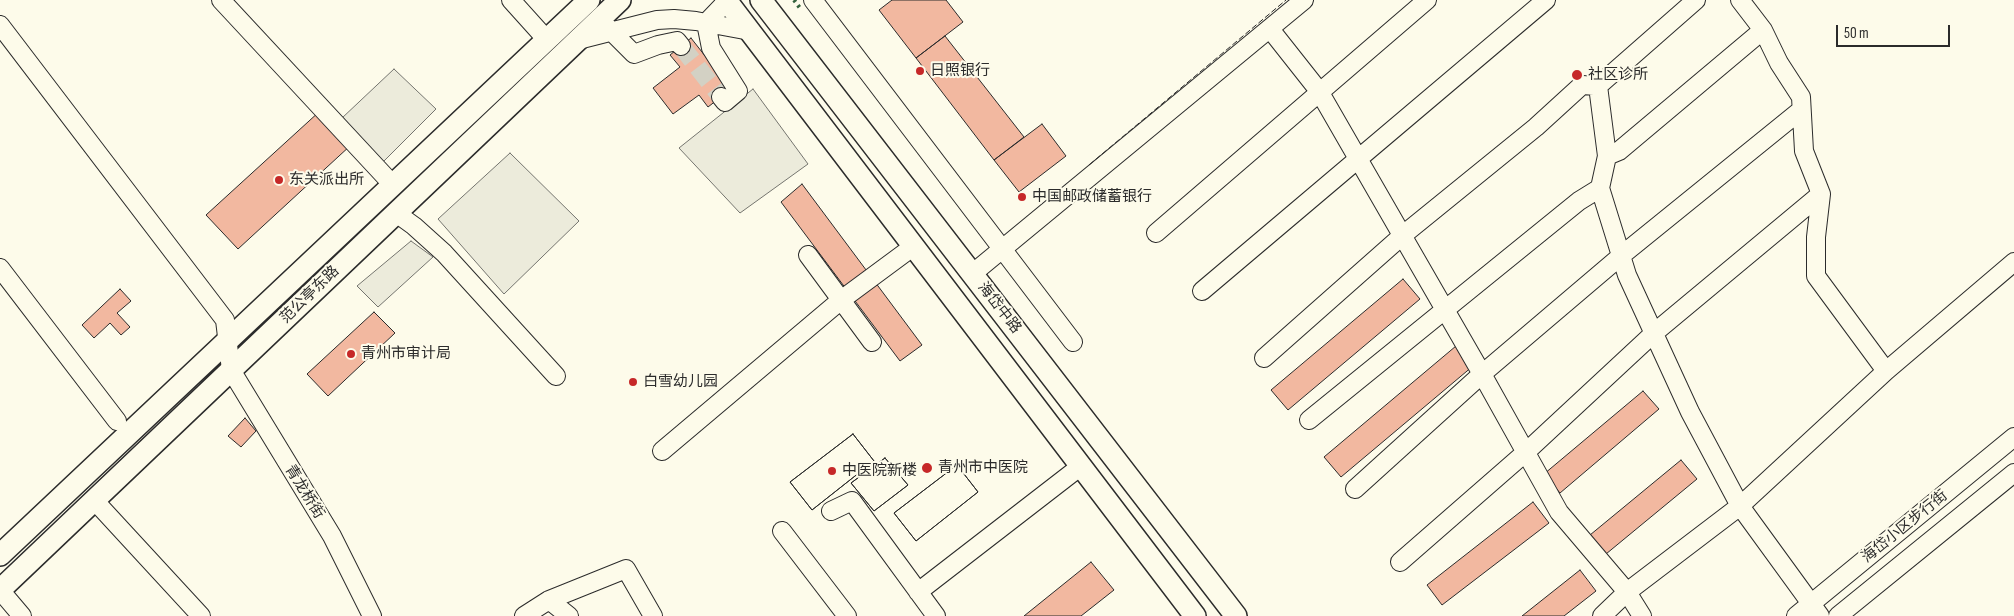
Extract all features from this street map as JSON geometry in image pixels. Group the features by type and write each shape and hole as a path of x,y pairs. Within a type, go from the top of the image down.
{"main road":[{"name":"范公亭东路","path":"0,555 589,0"},
{"name":"范公亭东路","path":"0,590 578,40 606,26 620,0"},
{"name":"海岱中路","path":"727,1 1195,616"},
{"name":"海岱中路","path":"766,4 1236,616"}],"street":[{"path":"221,0 393,185"},
{"path":"512,0 547,40"},
{"path":"565,23 579,0"},
{"path":"813,0 1073,342"},
{"path":"972,274 1304,0"},
{"path":"1156,233 1427,0"},
{"path":"1202,292 1546,0"},
{"path":"1264,358 1403,235 1536,127 1582,84 1598,86 1696,0"},
{"path":"1740,0 1764,30 1779,63 1801,97 1804,151 1821,194 1816,237 1816,276 1886,371"},
{"path":"706,23 727,1"},
{"path":"606,26 674,19 750,31"},
{"path":"706,23 711,48 738,91 725,102 720,97"},
{"path":"0,25 225,320 231,370"},
{"path":"606,26 634,54 677,41 681,46"},
{"path":"1270,28 1319,91 1403,235 1559,512 1627,592 1642,616"},
{"path":"1607,156 1618,151 1764,30"},
{"path":"1598,86 1607,156 1600,188 1627,275 1690,412 1740,506 1816,610"},
{"path":"1354,488 1482,374 1622,255 1801,110"},
{"path":"1310,420 1579,201 1600,188"},
{"path":"1400,562 1526,452 1654,333 1821,194"},
{"path":"396,213 444,252 556,376"},
{"path":"662,451 841,300 914,246"},
{"path":"808,255 872,342"},
{"path":"1602,616 1627,592 1740,506 1886,371 2014,262"},
{"path":"0,268 117,421"},
{"name":"青龙桥街","path":"231,370 332,536 372,616"},
{"name":"海岱小区步行街","path":"1796,616 1816,610 2014,437"},
{"path":"918,592 1081,466"},
{"name":"海岱小区步行街","path":"1838,616 2014,473"},
{"path":"94,500 201,616"},
{"path":"831,511 852,501 936,616"},
{"path":"782,531 847,616"},
{"path":"528,615 549,600 626,569 653,616"},
{"path":"0,590 22,616"},
{"path":"549,600 569,616"}],"shaded area":[{"path":"394,69 436,109 383,162 342,118"},
{"path":"753,89 808,164 740,213 679,148"},
{"path":"510,153 579,221 504,294 438,219"},
{"path":"411,241 433,257 378,307 357,286"}],"building":[{"path":"892,0 946,0 963,22 916,58 879,10"},
{"path":"945,36 1024,137 994,160 916,58"},
{"path":"691,38 731,89 708,107 699,95 673,114 653,88 680,67 670,55"},
{"name":"东关派出所","path":"320,111 351,145 238,249 206,215"},
{"path":"1042,124 1066,156 1019,192 994,160"},
{"path":"802,184 922,345 900,361 781,202"},
{"path":"1403,279 1420,299 1288,410 1271,390"},
{"path":"120,289 131,301 117,313 130,327 121,335 110,323 94,338 82,325"},
{"name":"青州市审计局","path":"374,312 395,333 328,396 307,374"},
{"path":"1456,346 1473,366 1341,477 1324,457"},
{"path":"1643,391 1659,409 1560,493 1544,474"},
{"path":"245,418 256,431 241,447 228,436"},
{"name":"中医院新楼","path":"853,434 874,461 812,510 790,482"},
{"name":"中医院新楼","path":"853,434 874,461 812,510 790,482"},
{"name":"中医院新楼","path":"885,458 908,485 874,511 851,483"},
{"name":"中医院新楼","path":"885,458 908,485 874,511 851,483"},
{"path":"1681,460 1697,479 1606,554 1590,535"},
{"name":"中医院新楼","path":"957,465 978,492 916,541 894,513"},
{"name":"中医院新楼","path":"957,465 978,492 916,541 894,513"},
{"path":"1533,502 1549,523 1442,605 1427,585"},
{"path":"1091,562 1114,590 1081,616 1024,616"},
{"path":"1580,570 1596,591 1564,616 1522,616"}],"tunnel":[{"path":"681,46 721,97"}],"hedge":[{"path":"794,0 800,8"}],"fence":[{"path":"1089,165 1286,0"}],"place":[{"name":"日照银行","path":"920,71"},
{"name":"社区诊所","path":"1577,75"},
{"name":"东关派出所","path":"279,180"},
{"name":"中国邮政储蓄银行","path":"1022,197"},
{"name":"青州市审计局","path":"351,354"},
{"name":"白雪幼儿园","path":"633,382"},
{"name":"青州市中医院","path":"927,468"},
{"name":"中医院新楼","path":"832,471"}]}
